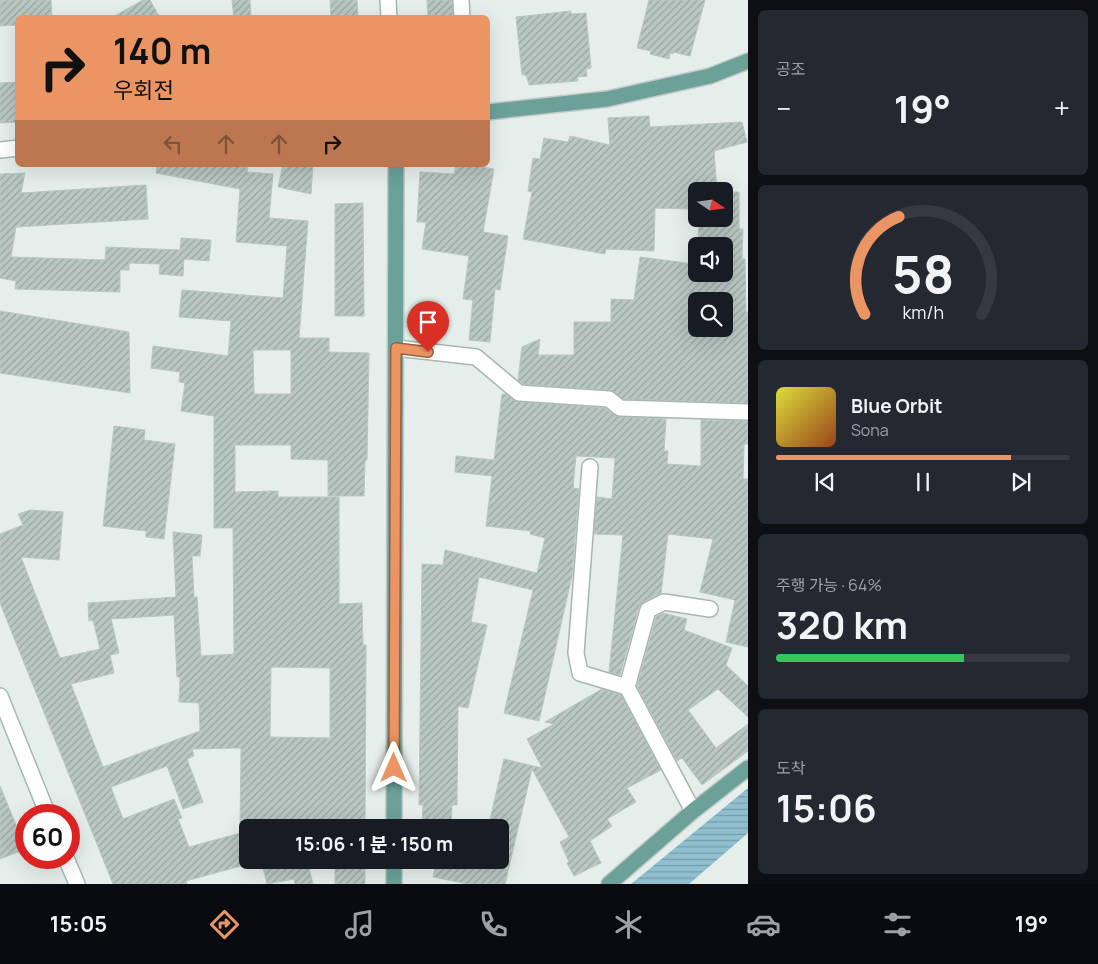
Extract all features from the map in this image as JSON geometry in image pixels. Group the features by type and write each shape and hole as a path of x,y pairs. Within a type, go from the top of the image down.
{"main road":[{"path":"490,112 607,99 710,76 748,62"},
{"path":"394,819 396,167"},
{"path":"609,884 693,811 748,768"},
{"path":"394,869 394,884"}],"street":[{"path":"388,0 389,15"},
{"path":"461,0 462,15"},
{"path":"0,150 15,148"},
{"path":"396,348 476,357 519,394 609,398 620,408 748,412"},
{"path":"590,467 576,653 580,673 627,687"},
{"path":"693,811 627,687 648,610 664,602 710,609"},
{"path":"0,696 44,804"},
{"path":"71,869 77,884"}],"water":[{"path":"748,788 748,833 689,884 631,884"}],"building":[{"path":"0,0 51,0 52,15 15,15 15,25 0,26"},
{"path":"143,0 150,0 158,15 116,15"},
{"path":"232,0 250,0 251,15 234,15"},
{"path":"330,0 357,0 358,15 331,15"},
{"path":"427,0 452,0 453,15 428,15"},
{"path":"649,0 705,0 690,56 673,52 673,54 670,53 669,59 650,54 651,51 637,48"},
{"path":"571,11 571,14 586,13 591,68 586,69 587,76 577,77 578,81 529,85 526,75 522,75 516,17"},
{"path":"15,82 15,122 0,123 0,83"},
{"path":"649,116 650,127 742,122 747,142 714,151 716,182 688,182 688,209 655,208 654,251 606,249 605,254 523,239 532,192 528,191 533,158 540,159 544,138 568,142 570,136 610,145 608,118"},
{"path":"157,167 244,167 248,168 247,172 273,174 269,218 308,221 299,338 329,338 329,352 369,353 367,460 365,460 364,496 328,496 328,460 291,459 291,445 235,445 235,492 278,491 278,497 339,497 339,604 362,603 363,645 366,645 365,819 240,819 241,748 192,749 194,756 187,759 203,802 183,809 167,766 111,787 123,819 174,799 182,818 178,819 189,847 239,833 239,866 186,881 187,884 113,884 0,603 0,534 23,525 18,514 30,510 63,512 59,560 21,557 60,658 100,649 93,620 89,621 88,603 176,597 173,532 202,535 200,556 192,556 194,597 197,597 201,656 234,654 233,528 214,528 214,416 181,411 185,383 179,382 180,372 151,368 153,346 228,356 231,321 179,317 182,290 283,298 287,246 236,242 240,189 156,173","holes":["253,350 291,350 291,394 254,394","174,615 177,677 180,677 179,702 199,703 200,731 103,767 71,684 114,673 110,655 119,653 111,619","271,667 330,668 330,738 270,737"]},
{"path":"283,167 313,167 311,194 278,187"},
{"path":"456,167 494,169 483,232 508,236 500,290 495,289 490,342 469,340 473,300 463,299 469,256 422,249 426,222 417,222 420,172 454,174"},
{"path":"25,173 21,193 146,185 148,219 16,227 11,257 105,260 106,247 180,250 181,238 211,240 209,261 184,259 183,276 159,274 160,264 129,263 129,270 120,270 120,292 15,289 16,281 0,278 0,174"},
{"path":"733,192 739,192 739,229 743,229 742,259 745,259 746,312 748,312 748,403 623,399 610,390 523,384 518,380 522,347 540,339 538,355 574,355 574,322 611,322 611,299 634,300 640,257 688,263 688,282 733,282 733,237 698,237 699,228 733,227"},
{"path":"363,203 364,316 335,316 335,204"},
{"path":"0,311 129,332 130,393 0,373"},
{"path":"502,394 506,394 518,402 605,408 620,417 666,419 664,451 668,451 667,464 701,466 701,420 748,421 748,444 744,444 743,479 748,479 748,647 726,642 735,600 700,592 713,539 668,534 661,593 643,602 639,607 620,675 609,672 623,535 594,534 597,497 612,499 615,458 576,456 573,488 579,489 572,576 539,721 504,713 533,590 479,577 471,622 487,625 468,708 458,706 457,805 452,805 451,819 422,819 423,805 419,805 422,564 443,565 445,550 537,573 545,538 530,534 531,531 486,526 492,476 455,472 456,456 494,460"},
{"path":"114,426 145,430 144,440 175,444 164,539 146,537 146,531 103,526"},
{"path":"663,613 687,619 684,630 732,648 726,665 748,686 748,717 718,689 688,710 716,748 748,724 748,751 702,785 682,758 677,761 637,686 656,617"},
{"path":"602,689 621,695 661,770 627,788 636,802 607,819 612,826 590,841 601,863 574,876 567,863 569,862 560,842 569,837 532,769 509,867 509,819 490,819 504,759 542,768 527,739 554,724 545,722"},
{"path":"0,786 15,822 15,853 0,859"},
{"path":"263,869 309,869 313,884 295,884 294,879 267,884"},
{"path":"335,869 365,869 365,884 335,884"},
{"path":"435,869 509,869 505,884 468,884 433,877"}],"route":[{"path":"394,768 396,348 428,352"}]}
